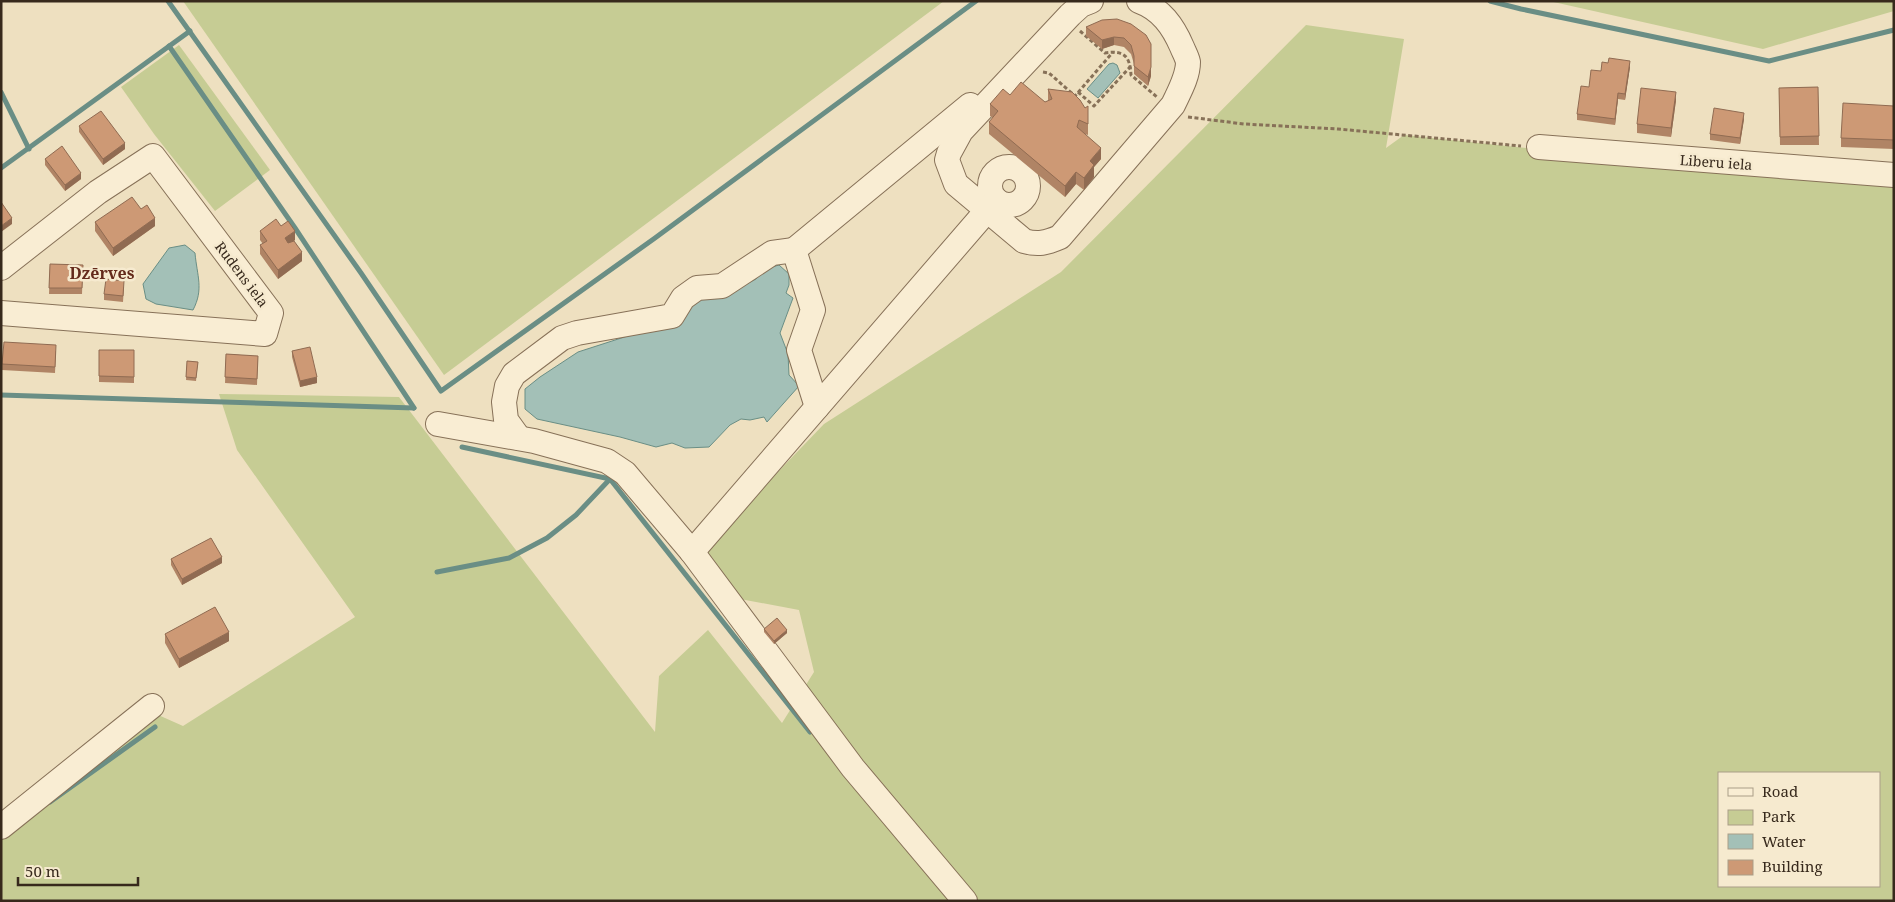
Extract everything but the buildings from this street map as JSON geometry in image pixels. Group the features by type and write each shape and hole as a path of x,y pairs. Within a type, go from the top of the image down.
{"street":[{"path":"1090,1 1082,5 1067,19 1018,79 990,107 961,131 947,160 956,184 992,206 1024,242 1046,244 1060,237 1171,107 1183,85 1188,61 1176,33 1168,20 1158,11 1139,1"},
{"path":"518,438 506,420 504,402 507,386 514,374 562,338 577,333 672,316 683,298 697,288 722,286 772,254 794,250 979,98 990,107"},
{"name":"Liberu iela","path":"1539,147 1894,176"},
{"name":"Rudens iela","path":"1,268 98,192 153,156 272,313 265,334 1,313"},
{"path":"692,552 992,206"},
{"path":"794,250 813,310 799,350 817,407"},
{"path":"438,424 518,438 607,461 624,474 692,552 853,768 965,901"},
{"path":"1,827 152,706"}],"path":[{"path":"1067,19 1106,53 1114,52 1125,55 1131,66 1131,75 1185,117 1539,147"},
{"path":"1018,79 1036,70 1049,73 1075,96 1114,52"},
{"path":"1078,92 1094,106 1131,66"}],"green space":[{"path":"183,1 944,1 444,375"},
{"path":"1549,1 1894,1 1894,11 1763,49"},
{"path":"1306,25 1404,39 1386,148 1404,135 1894,187 1894,901 1,901 1,835 156,714 183,726 355,617 237,450 219,394 399,397 655,732 659,676 708,630 782,723 814,672 799,610 740,599 701,552 824,424 1061,272"},
{"path":"179,45 270,170 215,211 154,134 121,87"}],"water":[{"path":"1109,64 1117,65 1120,73 1098,98 1087,89"},
{"path":"185,245 195,253 198,276 199,289 193,310 156,304 146,299 143,284 169,248"},
{"path":"779,265 789,274 789,285 786,293 793,298 780,333 788,354 789,375 799,386 767,422 764,417 750,420 741,419 730,425 709,447 685,448 672,443 656,447 537,419 525,409 525,389 578,352 646,330 698,293 724,295 756,279 765,269"}],"waterway":[{"path":"168,1 361,273 441,391 655,238 976,1"},
{"path":"1490,1 1769,61 1894,30"},
{"path":"1,168 190,31"},
{"path":"169,46 295,228 414,408"},
{"path":"1,92 29,149"},
{"path":"1,395 414,408"},
{"path":"462,447 610,479 810,732"},
{"path":"437,572 509,558 547,538 576,515 610,479"},
{"path":"50,802 155,727"}],"district":[{"name":"Dzērves","path":"102,273"}]}
